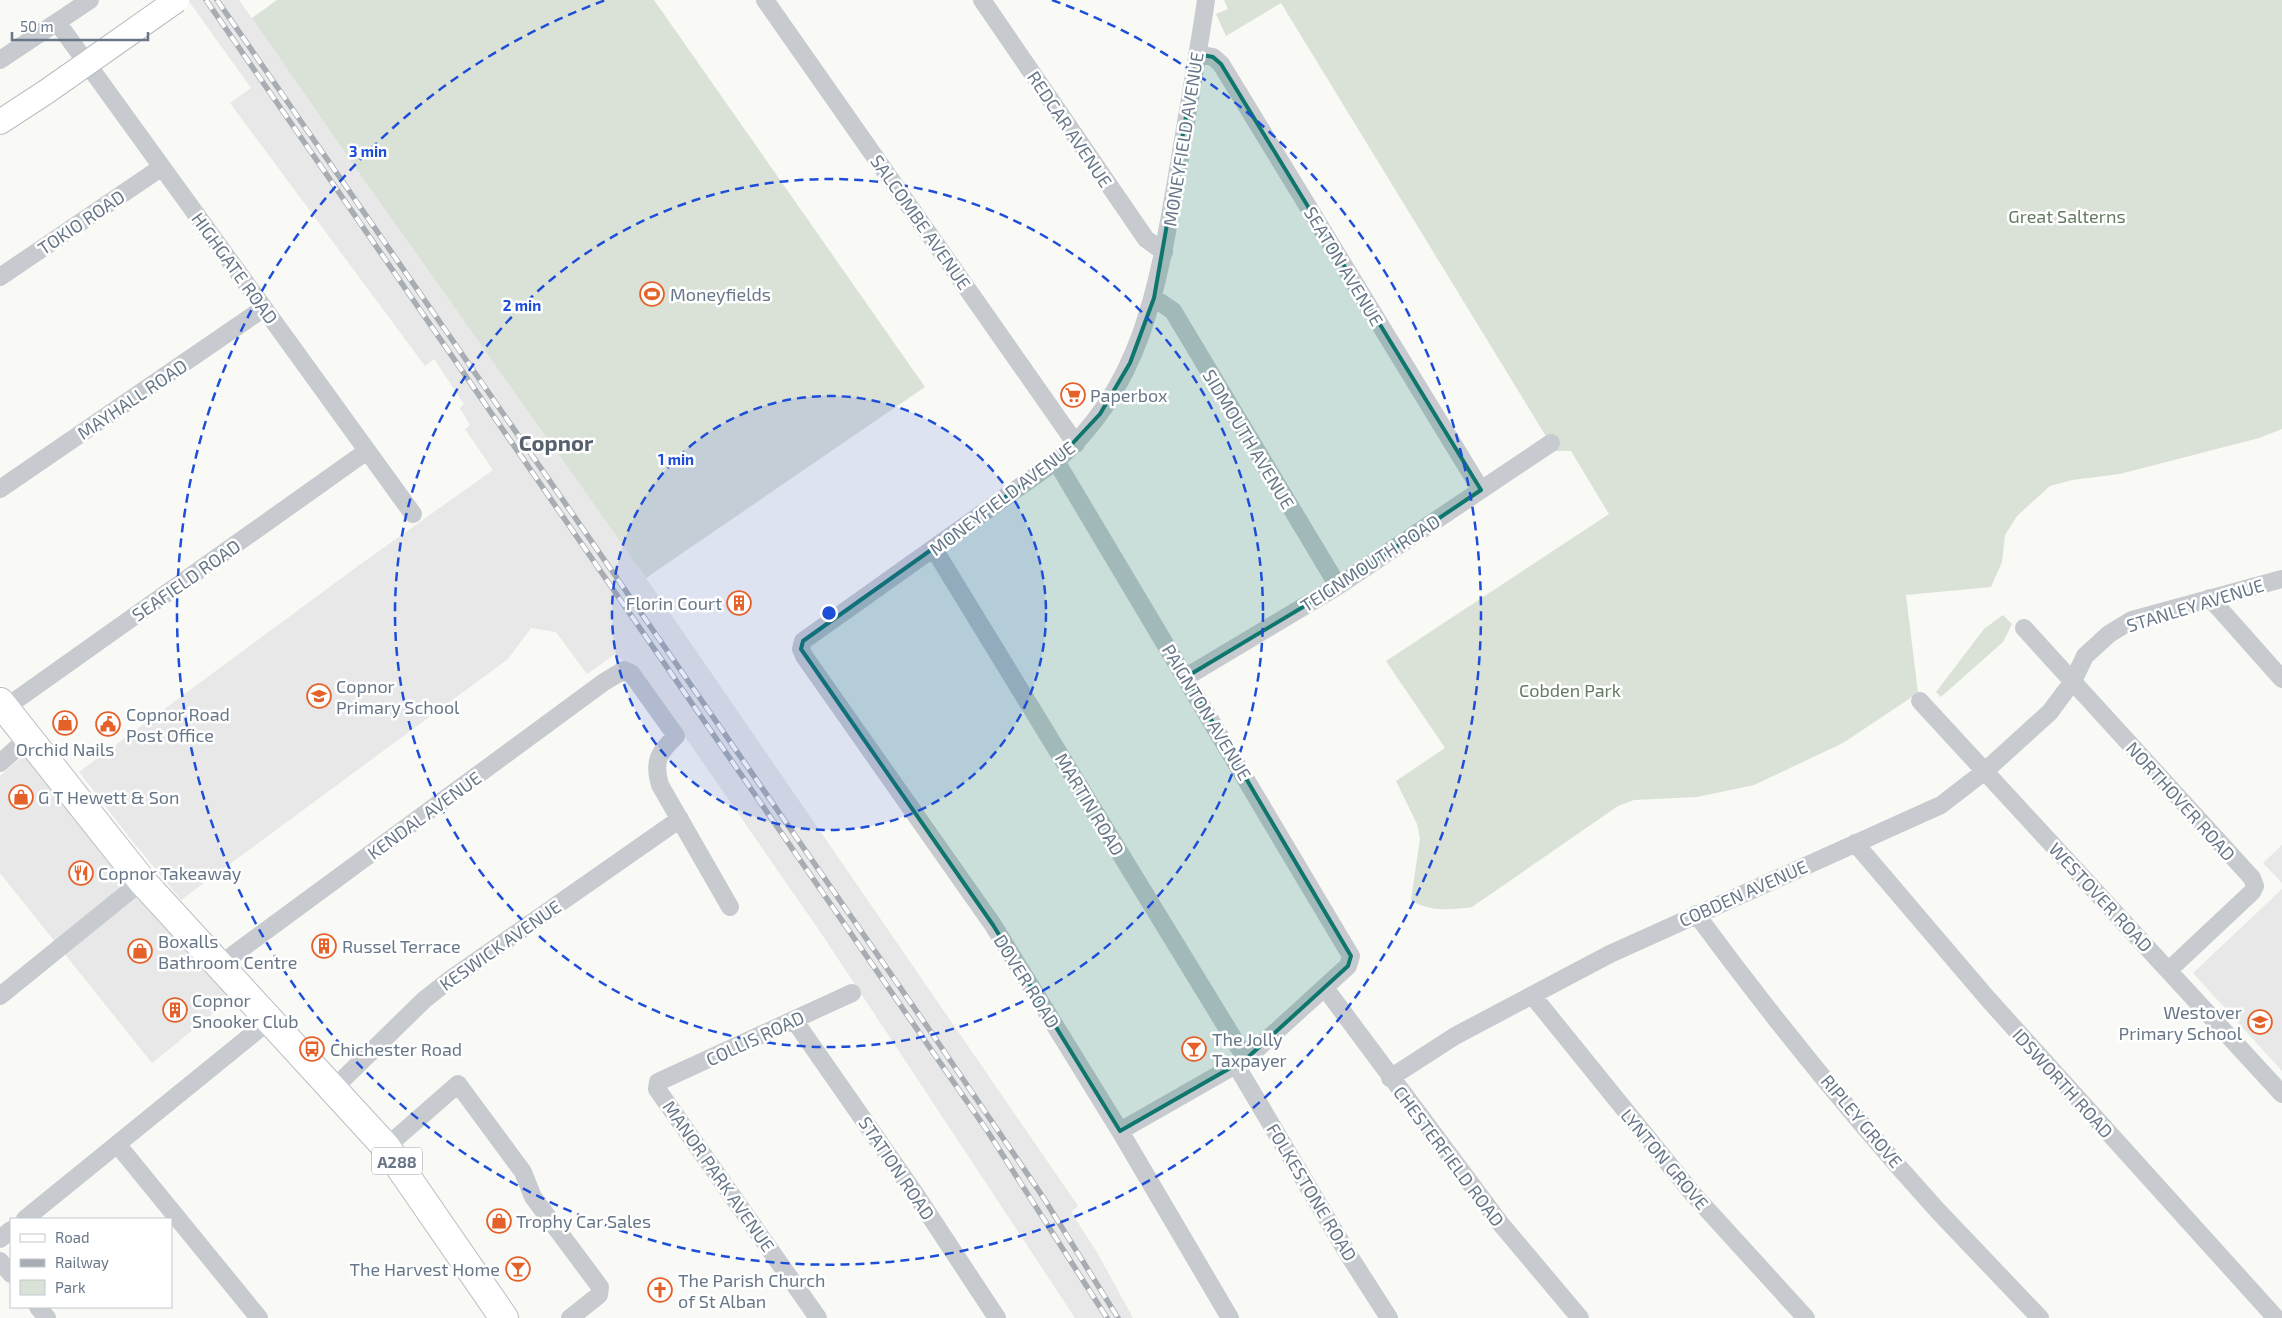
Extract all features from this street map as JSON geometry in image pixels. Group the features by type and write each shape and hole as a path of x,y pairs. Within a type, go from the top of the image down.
{"main road":[{"name":"A288","path":"3,705 142,882 218,966 334,1088 386,1147 504,1318"}],"street":[{"path":"0,60 57,22 72,5 90,0"},
{"path":"0,122 177,0"},
{"name":"SALCOMBE AVENUE","path":"765,0 1076,444"},
{"name":"REDCAR AVENUE","path":"982,0 1146,239 1164,252"},
{"name":"MONEYFIELD AVENUE","path":"804,656 801,648 803,641 1056,461 1076,444 1117,388 1130,363 1154,298 1164,252 1206,0"},
{"name":"HIGHGATE ROAD","path":"57,22 413,514"},
{"name":"SEATON AVENUE","path":"1197,54 1213,58 1221,64 1481,490"},
{"name":"TOKIO ROAD","path":"0,277 162,167"},
{"name":"SIDMOUTH AVENUE","path":"1154,298 1173,311 1338,586"},
{"name":"MAYHALL ROAD","path":"0,489 264,308"},
{"name":"TEIGNMOUTH ROAD","path":"1186,677 1338,586 1551,443"},
{"name":"SEAFIELD ROAD","path":"3,705 367,451"},
{"name":"PAIGNTON AVENUE","path":"1056,461 1348,948 1351,956 1348,966 1324,988"},
{"name":"MARTIN ROAD","path":"934,549 1241,1062"},
{"name":"STANLEY AVENUE","path":"2073,681 2085,656 2121,625 2132,620 2282,579"},
{"path":"2210,598 2282,679"},
{"name":"NORTHOVER ROAD","path":"2024,628 2252,878 2255,886 2252,892 2169,970"},
{"name":"DOVER ROAD","path":"804,656 993,925 1120,1132 1230,1318"},
{"name":"KENDAL AVENUE","path":"218,966 617,672 624,670 631,673 676,736 664,748 658,760 656,771 660,785 680,819"},
{"name":"COBDEN AVENUE","path":"1390,1078 1455,1036 1610,954 1941,805 1985,771 2050,712 2073,681"},
{"name":"WESTOVER ROAD","path":"1920,701 2282,1094"},
{"path":"0,763 28,738"},
{"path":"680,819 730,907"},
{"name":"KESWICK AVENUE","path":"334,1088 424,1000 448,981 680,819"},
{"name":"IDSWORTH ROAD","path":"1855,843 1988,999 2276,1318"},
{"path":"0,996 142,882"},
{"name":"RIPLEY GROVE","path":"1696,914 1744,980 1855,1116 1938,1210 2040,1318"},
{"path":"1120,1132 1241,1062 1324,988"},
{"name":"CHESTERFIELD ROAD","path":"1324,988 1506,1230 1580,1318"},
{"name":"COLLIS ROAD","path":"658,1082 852,993"},
{"name":"LYNTON GROVE","path":"1532,994 1693,1194 1806,1318"},
{"path":"26,1218 270,1020"},
{"name":"STATION ROAD","path":"794,1020 916,1195 997,1318"},
{"name":"FOLKESTONE ROAD","path":"1241,1062 1348,1254 1389,1318"},
{"name":"MANOR PARK AVENUE","path":"658,1082 657,1089 818,1318"},
{"path":"386,1147 458,1084 523,1172 533,1197 600,1287 599,1295 570,1318"},
{"path":"117,1144 259,1318"},
{"path":"0,1239 10,1231"},
{"path":"0,1261 10,1273"},
{"path":"39,1308 47,1318"}],"highlighted area":[{"path":"1197,54 1213,57 1221,64 1481,490 1338,586 1186,677 1351,956 1348,966 1246,1059 1120,1131 993,925 801,649 803,641 1056,461 1100,414 1130,363 1154,298"}],"shaded area":[{"path":"188,0 239,0 252,18 362,177 646,578 1078,1206 1071,1212 1098,1254 1133,1318 1075,1318 823,936 690,744 634,667 614,655 587,674 556,632 531,628 508,659 181,900 79,772 358,566 493,470 465,429 470,425 460,408 464,404 434,359 425,366 230,103 251,88"},
{"path":"24,755 139,900 231,999 152,1063 0,873 0,776"},
{"path":"2282,845 2282,883 2263,863"},
{"name":"Westover Primary School","path":"2282,889 2282,1071 2193,973"}],"green space":[{"name":"Moneyfields","path":"277,0 654,0 925,387 646,578 362,177 252,18"},
{"path":"1224,0 2282,0 2282,429 2259,438 2120,474 2072,480 2050,486 2017,516 2005,535 2002,562 1991,587 1906,595 1918,693 1843,743 1754,785 1697,797 1634,800 1618,806 1472,907 1440,909 1425,907 1411,900 1420,839 1417,824 1396,781 1445,748 1386,661 1609,514 1571,451 1555,451 1281,3 1226,36 1216,14 1228,9"},
{"path":"2003,615 2012,624 2003,642 1941,697 1936,692 1984,629"}],"railway":[{"path":"206,0 988,1132 1107,1318"},
{"path":"217,0 933,1035 1043,1197 1118,1318"}],"place":[{"name":"Moneyfields","path":"652,294"},
{"name":"Paperbox","path":"1073,395"},
{"name":"Florin Court","path":"739,603"},
{"name":"Copnor Primary School","path":"319,696"},
{"name":"Orchid Nails","path":"65,723"},
{"name":"Copnor Road Post Office","path":"108,724"},
{"name":"G T Hewett & Son","path":"21,797"},
{"name":"Copnor Takeaway","path":"81,873"},
{"name":"Russel Terrace","path":"324,946"},
{"name":"Boxalls Bathroom Centre","path":"140,951"},
{"name":"Copnor Snooker Club","path":"175,1010"},
{"name":"Westover Primary School","path":"2260,1022"},
{"name":"Chichester Road","path":"312,1049"},
{"name":"The Jolly Taxpayer","path":"1194,1049"},
{"name":"Trophy Car Sales","path":"499,1221"},
{"name":"The Harvest Home","path":"518,1269"},
{"name":"The Parish Church of St Alban","path":"660,1290"}],"district":[{"name":"Copnor","path":"556,442"}],"park label":[{"name":"Great Salterns","path":"2067,216"},
{"name":"Cobden Park","path":"1570,690"}]}
